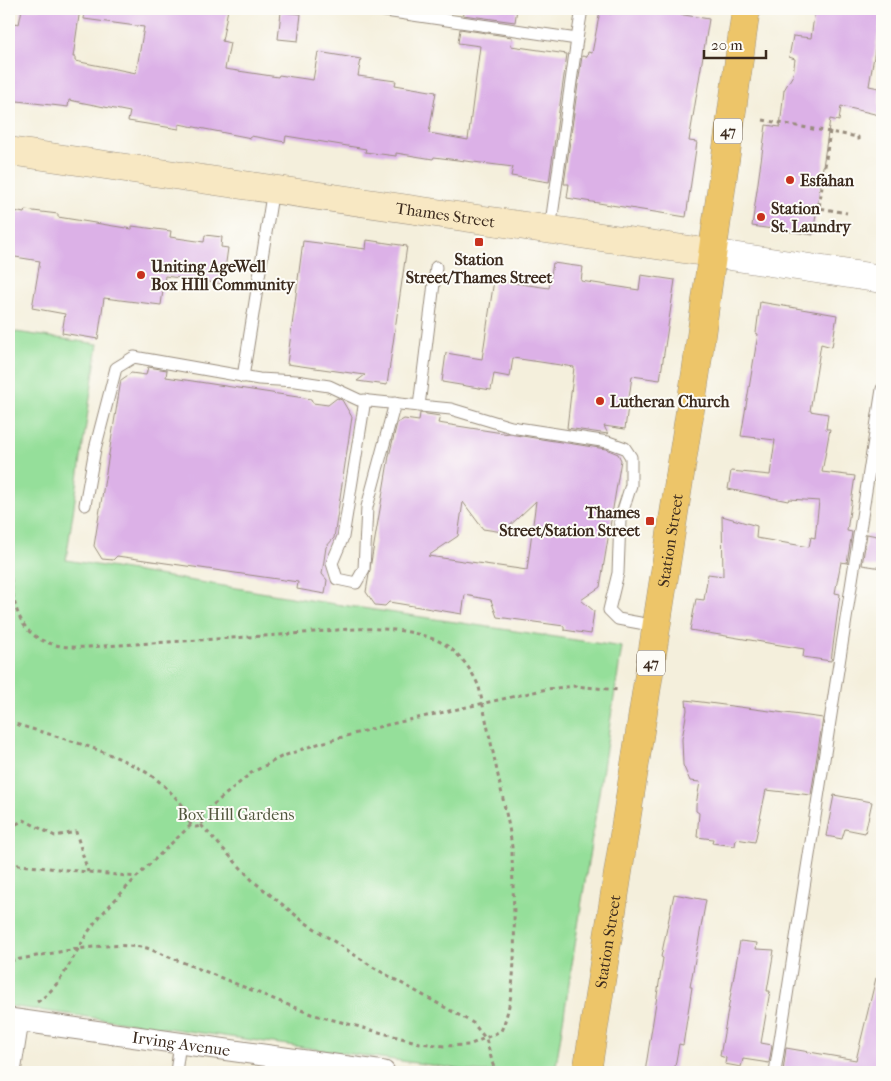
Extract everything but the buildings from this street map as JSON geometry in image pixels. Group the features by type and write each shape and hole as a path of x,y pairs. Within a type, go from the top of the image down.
{"main road":[{"name":"Station Street","path":"587,1072 696,372 746,9"},
{"name":"Thames Street","path":"9,150 711,254"}],"street":[{"name":"Thames Street","path":"711,254 882,279"},
{"name":"Irving Avenue","path":"14,1020 384,1072"},
{"path":"10,1072 14,1020"}],"lane":[{"path":"372,9 577,39"},
{"path":"550,230 582,9"},
{"path":"243,376 273,189"},
{"path":"419,406 436,267"},
{"path":"85,505 95,449 116,368 134,357 243,376 329,386 365,400 451,409 511,427 608,442 625,448 632,457 632,485 620,520 618,573 609,610 618,619 656,626"},
{"path":"775,1072 882,389"},
{"path":"365,400 343,537 332,563 337,579 356,583 364,569 363,546 367,507 395,403"},
{"path":"176,1072 180,1043"}],"path":[{"path":"763,120 858,137 858,143"},
{"path":"830,131 819,208 847,213"},
{"path":"9,554 12,597 18,617 34,635 54,645 75,648 372,629 396,630 439,641 458,656 472,672 482,703 511,840 513,976 506,1020 501,1031 486,1040 469,1045 444,1046 420,1043 320,1017 271,1000 227,979 147,948 130,945 109,946 9,961"},
{"path":"201,815 251,773 281,757 314,745 382,726 547,689 575,686 618,690"},
{"path":"9,722 107,755 140,769 162,785 192,815"},
{"path":"191,825 189,819 192,815 196,813 201,815"},
{"path":"201,815 203,822 201,826"},
{"path":"9,828 24,820 55,836 76,832 88,872"},
{"path":"191,825 195,827 201,826"},
{"path":"34,1004 63,976 75,951 97,920 137,877 191,825"},
{"path":"201,826 253,881 302,921 376,969 472,1023 486,1040 495,1072"},
{"path":"9,864 137,877"}],"green space":[{"name":"Box Hill Gardens","path":"9,331 98,344 66,560 315,601 622,647 555,1072 480,1072 9,1006"}],"place":[{"name":"Esfahan","path":"790,180"},
{"name":"Station St. Laundry","path":"761,217"},
{"name":"Station Street/Thames Street","path":"479,242"},
{"name":"Uniting AgeWell Box HIll Community","path":"141,275"},
{"name":"Lutheran Church","path":"600,401"},
{"name":"Thames Street/Station Street","path":"650,521"}]}
